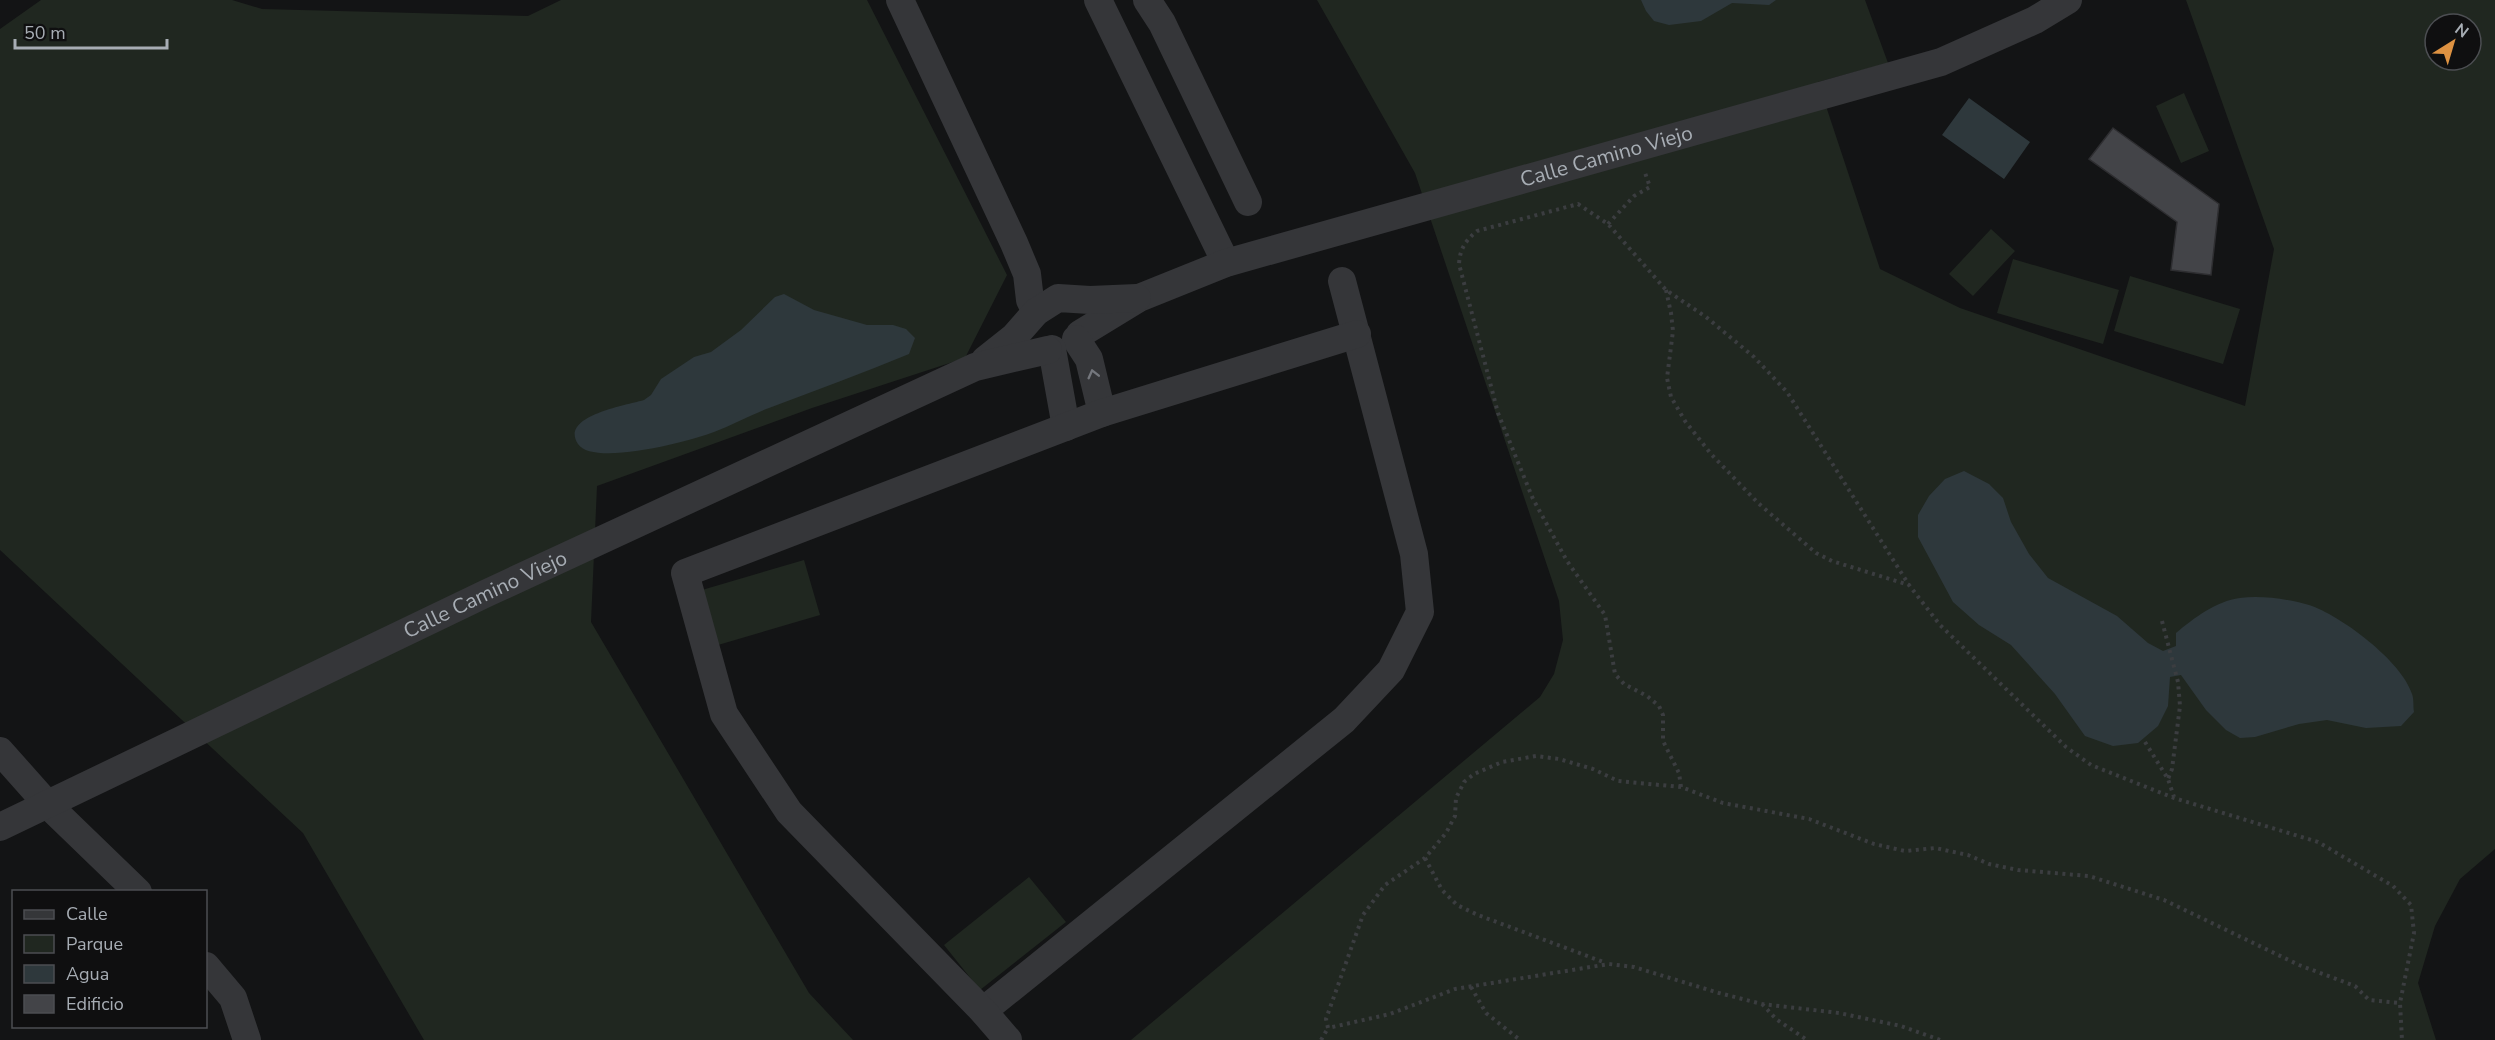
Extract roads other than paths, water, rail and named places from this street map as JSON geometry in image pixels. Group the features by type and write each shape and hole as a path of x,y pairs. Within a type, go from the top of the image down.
{"street":[{"path":"900,0 1014,243 1043,283 1047,308"},
{"path":"1098,0 1226,263"},
{"path":"1147,0 1162,23 1248,202"},
{"name":"Calle Camino Viejo","path":"0,827 487,593 975,367 1064,343 1139,298 1226,263 1941,62 2036,20 2068,0"},
{"path":"983,1011 1344,720 1391,670 1420,612 1414,554 1342,281"},
{"name":"Calle Camino Viejo","path":"975,367 1047,308 1139,298"},
{"path":"1066,427 1064,343 1083,325 1082,315 1075,304 1047,308 1028,332 1036,344 1064,343 1089,359 1102,413"},
{"path":"1008,1040 983,1011 789,812 724,714 685,573 1102,413 1357,334"},
{"path":"0,751 48,805 137,890"},
{"path":"207,967 233,998 247,1040"}],"water":[{"path":"1641,0 1776,0 1769,5 1732,3 1701,21 1669,25 1654,21"},
{"path":"1969,98 2030,142 2004,179 1942,135"},
{"path":"784,294 814,310 867,325 893,325 906,329 915,338 909,354 714,432 685,441 622,453 587,450 578,444 575,434 578,426 586,419 598,413 644,400 651,395 661,379 694,357 711,352 741,330 775,297"},
{"path":"1964,471 1989,484 2003,498 2011,522 2029,554 2048,578 2117,616 2148,643 2163,651 2176,646 2176,633 2206,611 2231,600 2266,597 2309,605 2337,618 2383,654 2406,681 2413,696 2414,712 2401,726 2366,728 2327,720 2299,724 2255,737 2240,738 2226,730 2206,710 2181,675 2170,677 2168,706 2158,726 2138,743 2113,746 2085,736 2055,694 2011,645 1979,625 1953,602 1918,537 1918,515 1929,496 1945,479"}]}
